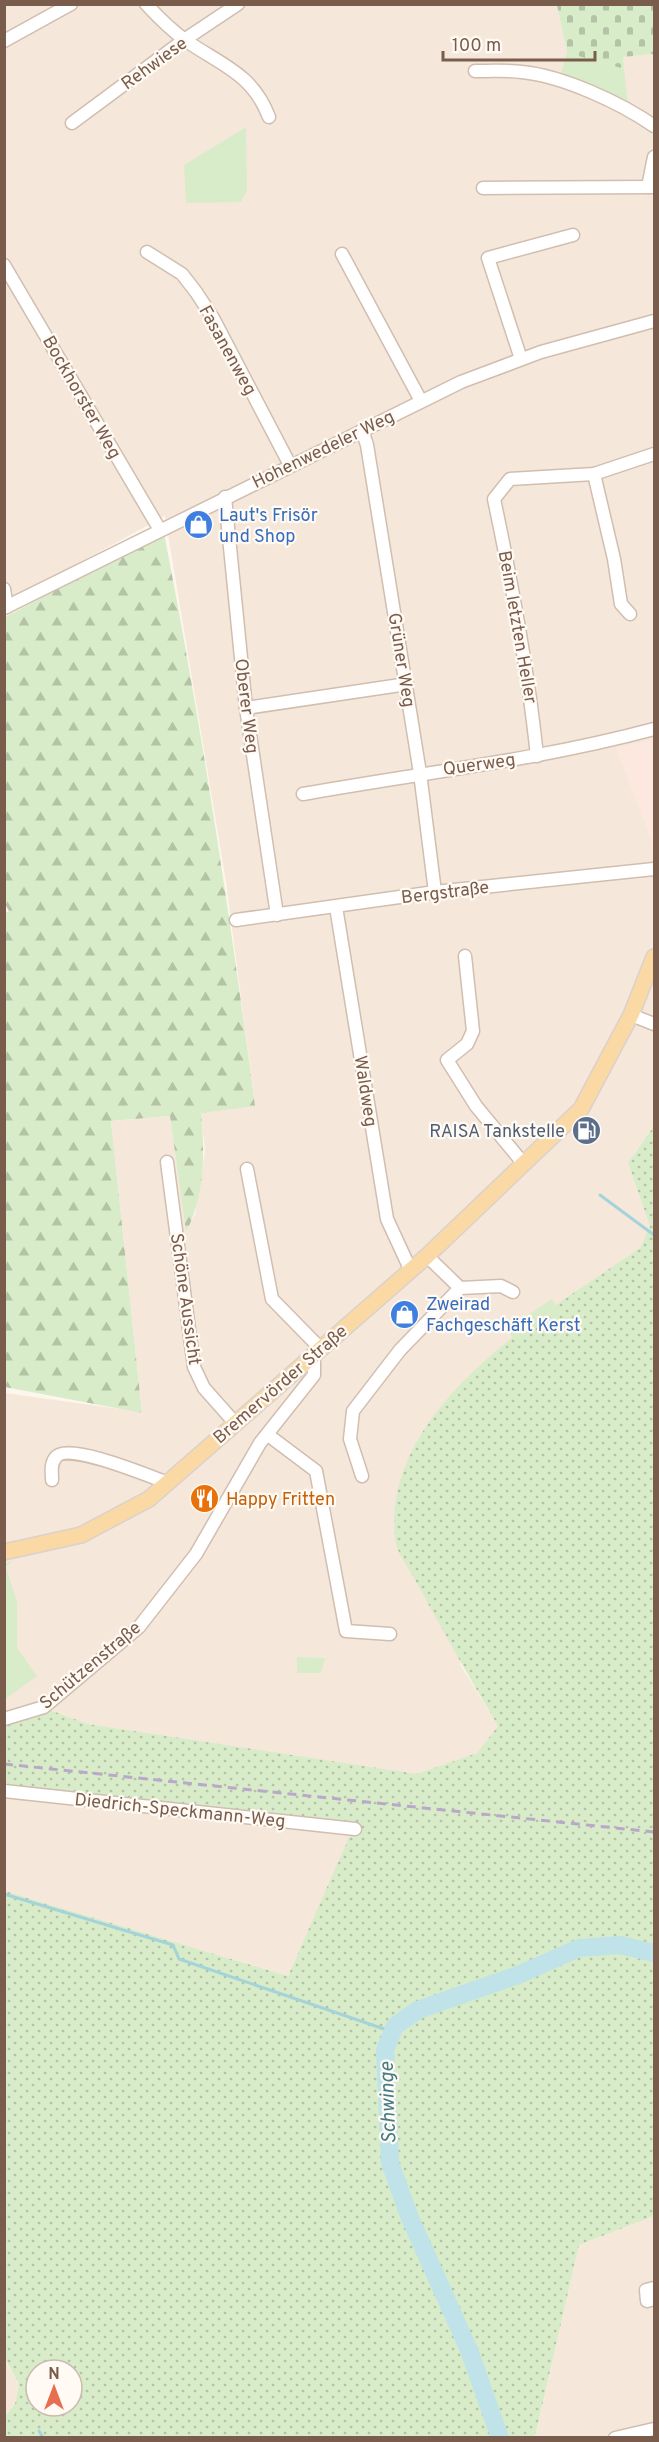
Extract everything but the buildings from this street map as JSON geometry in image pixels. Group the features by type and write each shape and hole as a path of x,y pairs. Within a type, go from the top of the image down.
{"main road":[{"name":"Bremervörder Straße","path":"4,1552 81,1535 149,1498 411,1271 581,1109 631,1015 654,957"}],"street":[{"path":"4,41 71,4"},
{"path":"146,4 184,40 241,74 262,98 269,117"},
{"name":"Rehwiese","path":"72,123 184,40 238,4"},
{"path":"475,71 522,72 557,80 634,112 654,126"},
{"path":"483,188 651,187 654,157"},
{"path":"521,359 488,258 573,235"},
{"name":"Fasanenweg","path":"147,252 182,274 202,301 290,465"},
{"path":"342,254 421,401"},
{"name":"Bockhorster Weg","path":"4,265 159,530"},
{"name":"Hohenwedeler Weg","path":"6,607 461,382 521,359 654,325"},
{"name":"Grüner Weg","path":"362,430 367,445 406,684 435,892"},
{"path":"630,614 621,604 614,559 594,474 654,454"},
{"name":"Beim letzten Heller","path":"537,756 530,690 511,575 494,499 510,478 594,474"},
{"name":"Oberer Weg","path":"225,497 246,708 277,915"},
{"path":"4,589 6,607"},
{"path":"246,708 406,684"},
{"name":"Querweg","path":"303,794 420,773 537,756 654,729"},
{"name":"Bergstraße","path":"236,920 435,892 654,869"},
{"name":"Waldweg","path":"336,907 387,1219 411,1271"},
{"path":"465,956 473,1031 467,1044 447,1060 476,1106 523,1162"},
{"path":"631,1015 654,1024"},
{"name":"Schöne Aussicht","path":"167,1161 194,1367 204,1388 235,1423"},
{"path":"247,1169 272,1299 317,1351"},
{"path":"427,1256 460,1288"},
{"path":"362,1476 350,1439 352,1411 400,1350 460,1288 501,1286 513,1292"},
{"name":"Schützenstraße","path":"4,1719 44,1707 139,1627 196,1554 260,1443 268,1436 314,1375 317,1351"},
{"path":"268,1436 316,1471 346,1631 390,1634"},
{"path":"52,1480 51,1466 56,1456 66,1451 83,1454 168,1483"},
{"name":"Diedrich-Speckmann-Weg","path":"4,1791 355,1828"},
{"path":"654,2288 646,2290 647,2301 654,2299"},
{"path":"615,2438 654,2429"}],"shaded area":[{"path":"5,5 557,5 567,53 624,69 623,57 654,54 654,1126 628,1163 650,1226 640,1248 517,1334 460,1664 498,1726 477,1753 418,1775 88,1724 50,1710 44,1701 5,1714 5,1393 142,1412 111,1121 170,1116 186,1230 195,1215 205,1151 201,1112 255,1105 226,882 165,516 5,603"},
{"path":"654,740 654,847 616,748"},
{"path":"4,1790 355,1826 288,1976 5,1891"},
{"path":"654,2216 654,2437 535,2438 579,2245"},
{"path":"4,2359 19,2384 15,2404 5,2416"}],"green space":[{"path":"557,5 654,5 654,54 623,57 624,69 567,53"},
{"path":"567,53 624,69 628,105 560,77"},
{"path":"246,127 247,191 241,202 186,203 184,165"},
{"path":"164,533 214,819 255,1106 201,1113 202,1174 197,1204 186,1232 170,1116 111,1121 142,1413 5,1387 4,914 9,911 4,902 5,617"},
{"path":"654,1126 654,2216 579,2245 535,2437 5,2437 5,2416 15,2404 19,2384 5,2359 5,1891 288,1976 354,1826 5,1790 5,1724 50,1710 88,1724 417,1774 477,1753 498,1726 398,1549 395,1539 398,1491 414,1446 442,1405 477,1368 560,1302 640,1248 650,1226 628,1163"},
{"path":"552,1299 559,1310 515,1341 507,1329"},
{"path":"12,1561 6,1567 17,1602 17,1648 37,1676 5,1699 5,1563"},
{"path":"297,1657 325,1658 321,1673 297,1673"}],"waterway":[{"path":"600,1195 654,1235"},
{"path":"4,1894 173,1945 179,1959 393,2032"},
{"name":"Schwinge","path":"500,2438 469,2350 410,2218 390,2163 385,2050 395,2026 418,2010 518,1975 579,1948 620,1945 654,1953"},
{"path":"39,2431 43,2438"}],"railway":[{"path":"4,1764 654,1832"}],"place":[{"name":"Laut's Frisör und Shop","path":"198,525"},
{"name":"RAISA Tankstelle","path":"586,1131"},
{"name":"Zweirad Fachgeschäft Kerst","path":"405,1314"},
{"name":"Happy Fritten","path":"205,1499"}]}
